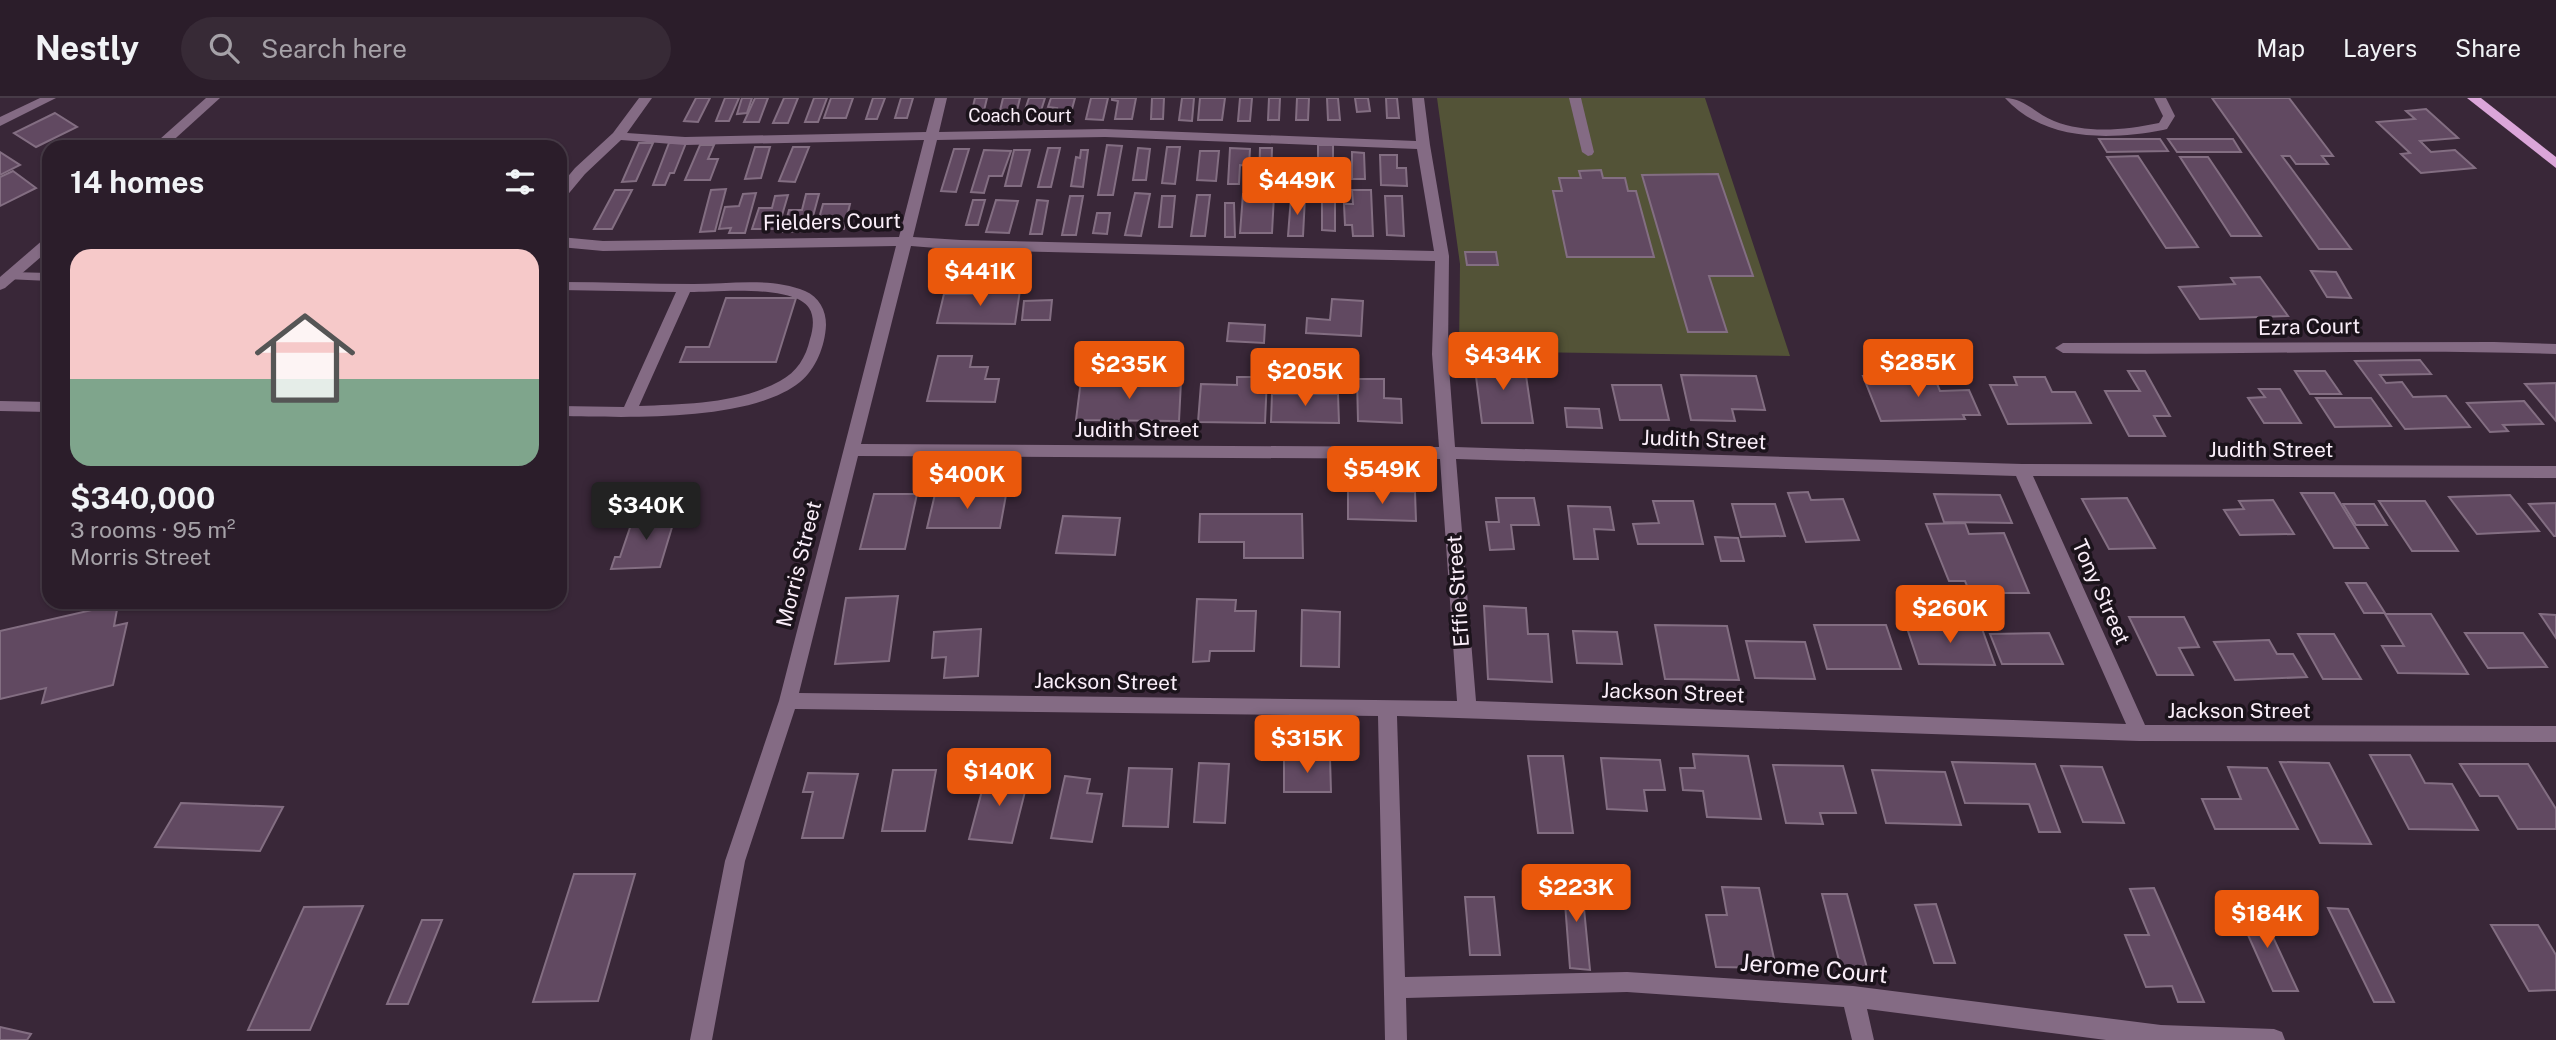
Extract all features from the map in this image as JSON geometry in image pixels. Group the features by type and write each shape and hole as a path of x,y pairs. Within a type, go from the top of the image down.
{"main road":[{"path":"2473,98 2556,164"}],"street":[{"path":"0,122 50,98"},
{"path":"166,140 214,98"},
{"path":"567,187 618,136 646,98"},
{"name":"Morris Street","path":"701,1040 736,860 788,701 941,98"},
{"name":"Effie Street","path":"1418,98 1441,256 1440,354 1467,709"},
{"name":"Coach Court","path":"618,136 685,141 933,134 1105,133 1423,145"},
{"name":"Fielders Court","path":"567,243 603,246 906,241 961,246 1441,256"},
{"path":"5,281 42,248"},
{"name":"Ezra Court","path":"2063,348 2143,350 2463,346 2556,349"},
{"name":"Judith Street","path":"851,450 1448,453 2022,470 2556,472"},
{"name":"Tony Street","path":"2022,470 2139,733"},
{"name":"Jackson Street","path":"788,701 1467,709 2139,733 2556,734"},
{"path":"1387,709 1396,1040"},
{"name":"Jerome Court","path":"1395,988 1627,982 1853,997 2161,1036 2274,1040"},
{"path":"1853,997 1863,1040"}],"lane":[{"path":"1576,98 1587,152"},
{"path":"2011,98 2037,117 2058,127 2141,131 2163,126 2169,116 2160,98"},
{"path":"5,281 42,278"},
{"path":"567,286 781,290 810,299 816,307 820,322 816,346 808,365 785,385 754,396 676,410 567,411"},
{"path":"629,412 685,288"},
{"path":"0,406 42,407"}],"green space":[{"path":"1437,98 1705,98 1790,356 1459,351 1460,264"}],"building":[{"path":"696,98 710,98 698,122 684,121"},
{"path":"725,98 739,98 729,121 716,121"},
{"path":"742,98 752,98 747,113 737,114"},
{"path":"755,98 768,98 759,122 744,122"},
{"path":"784,98 798,98 788,123 773,123"},
{"path":"814,98 827,98 818,122 805,122"},
{"path":"831,98 853,98 846,118 824,118"},
{"path":"873,98 885,98 877,119 866,119"},
{"path":"901,98 913,98 907,118 895,118"},
{"path":"975,98 987,98 982,119 970,119"},
{"path":"1003,98 1020,98 1015,119 998,119"},
{"path":"1029,98 1045,98 1038,120 1022,119"},
{"path":"1051,98 1075,98 1069,120 1054,119 1057,108 1048,107"},
{"path":"1091,98 1108,98 1103,120 1086,119"},
{"path":"1112,98 1136,98 1132,119 1115,119 1118,101"},
{"path":"1152,98 1164,98 1163,119 1151,119"},
{"path":"1182,98 1194,98 1192,121 1179,120"},
{"path":"1200,98 1225,98 1222,120 1198,120"},
{"path":"1240,98 1252,98 1250,121 1238,121"},
{"path":"1269,98 1280,98 1279,120 1268,120"},
{"path":"1297,98 1309,98 1308,120 1296,120"},
{"path":"1327,98 1338,98 1340,120 1328,120"},
{"path":"1355,98 1368,98 1370,111 1357,112"},
{"path":"1386,98 1397,98 1399,118 1387,118"},
{"path":"2212,98 2289,98 2333,156 2322,156 2328,164 2296,164 2290,156 2282,156 2351,249 2319,249"},
{"path":"2426,109 2458,138 2420,141 2431,152 2455,150 2475,168 2421,173 2401,154 2410,153 2377,122 2415,119 2406,111"},
{"path":"55,113 77,127 50,140 42,140 42,144 36,147 14,133"},
{"path":"2099,139 2160,139 2168,151 2107,152"},
{"path":"2168,139 2233,139 2241,152 2177,152"},
{"path":"639,143 653,143 636,181 622,182"},
{"path":"669,143 686,143 674,173 670,173 665,185 653,185"},
{"path":"700,145 714,145 708,159 718,159 710,180 685,180"},
{"path":"1107,145 1122,146 1113,195 1098,195"},
{"path":"1318,145 1333,145 1333,183 1318,183"},
{"path":"755,147 770,147 761,178 745,179"},
{"path":"793,147 809,147 795,182 779,181"},
{"path":"1167,147 1180,147 1175,184 1162,183"},
{"path":"1048,148 1060,148 1051,187 1038,187"},
{"path":"1138,148 1150,149 1146,180 1133,180"},
{"path":"1230,148 1250,149 1249,166 1240,165 1239,184 1228,184"},
{"path":"1260,148 1272,148 1271,185 1259,185"},
{"path":"954,149 969,149 956,192 941,191"},
{"path":"984,150 1011,151 1002,176 989,176 984,193 971,192"},
{"path":"1014,150 1030,150 1021,186 1005,186"},
{"path":"1081,150 1088,150 1083,187 1071,186 1076,157 1080,158"},
{"path":"1200,151 1219,151 1216,181 1197,180"},
{"path":"0,152 20,165 0,175"},
{"path":"1352,152 1364,153 1365,179 1352,179"},
{"path":"1380,155 1397,155 1397,168 1406,168 1407,186 1381,185"},
{"path":"2138,156 2198,247 2166,248 2107,157"},
{"path":"2180,157 2208,157 2261,236 2231,236"},
{"path":"1601,170 1603,178 1625,178 1628,191 1636,191 1654,257 1567,257 1553,191 1562,191 1559,178 1581,178 1579,171"},
{"path":"13,171 36,188 0,206 0,177"},
{"path":"1718,174 1753,276 1709,276 1727,332 1688,332 1642,175"},
{"path":"726,189 715,231 700,232 711,190"},
{"path":"615,190 632,190 612,229 594,229"},
{"path":"1352,190 1371,190 1373,236 1353,236 1352,225 1345,225 1344,204 1353,204"},
{"path":"756,193 745,233 729,233 731,228 719,229 725,207 739,206 743,194"},
{"path":"1135,193 1150,194 1141,236 1125,235"},
{"path":"806,194 819,194 809,231 783,232 789,210 802,210"},
{"path":"1243,194 1274,195 1272,233 1240,233"},
{"path":"788,195 778,229 752,229 759,208 772,208 775,196"},
{"path":"1197,195 1210,195 1205,236 1191,236"},
{"path":"1070,196 1083,196 1076,235 1062,235"},
{"path":"1162,196 1175,196 1172,227 1159,227"},
{"path":"1385,196 1402,196 1404,236 1387,235"},
{"path":"1291,197 1305,197 1303,236 1288,236"},
{"path":"1322,197 1335,197 1335,231 1322,230"},
{"path":"973,200 985,200 978,225 966,225"},
{"path":"996,200 1018,201 1009,233 986,232"},
{"path":"1037,200 1048,201 1042,234 1030,234"},
{"path":"1225,203 1234,203 1235,237 1225,237"},
{"path":"823,204 850,204 844,229 816,229"},
{"path":"1097,213 1110,213 1107,234 1093,233"},
{"path":"1465,252 1496,252 1498,265 1467,265"},
{"path":"2311,271 2336,272 2351,298 2327,297"},
{"path":"2260,277 2288,316 2200,319 2179,287 2235,284 2231,278"},
{"path":"980,290 1020,290 1015,324 937,323 944,294 979,294"},
{"path":"726,298 796,298 776,362 680,362 686,347 709,347"},
{"path":"1332,299 1363,301 1361,336 1306,333 1307,318 1330,320"},
{"path":"1052,300 1050,320 1022,320 1024,301"},
{"path":"1229,323 1265,325 1264,343 1227,341"},
{"path":"938,356 972,356 970,367 988,367 985,379 999,379 995,402 927,401"},
{"path":"2420,360 2431,374 2380,375 2386,383 2402,382 2413,397 2446,396 2470,427 2405,429 2355,361"},
{"path":"1474,361 1524,362 1533,423 1482,423"},
{"path":"2128,371 2145,371 2170,416 2154,416 2165,436 2129,436 2105,391 2140,391"},
{"path":"2295,371 2325,371 2341,394 2310,394"},
{"path":"1933,374 1940,391 1969,390 1980,415 1963,415 1965,419 1881,421 1863,376"},
{"path":"1681,375 1756,376 1765,410 1732,409 1735,421 1691,420"},
{"path":"1237,377 1267,377 1265,423 1198,422 1201,384 1237,385"},
{"path":"2014,377 2045,377 2052,392 2075,392 2091,423 2008,424 1990,385 2017,385"},
{"path":"1357,379 1384,379 1384,398 1401,399 1402,423 1358,421"},
{"path":"1081,380 1181,381 1179,421 1076,420"},
{"path":"2556,383 2556,421 2525,384"},
{"path":"1612,385 1661,385 1669,420 1620,420"},
{"path":"2259,389 2280,389 2301,423 2264,423 2248,398 2265,397"},
{"path":"1272,394 1338,394 1339,423 1271,422"},
{"path":"2316,398 2371,398 2391,426 2335,427"},
{"path":"2524,401 2543,424 2503,425 2508,431 2490,432 2467,403"},
{"path":"1565,408 1599,409 1602,428 1567,427"},
{"path":"1348,490 1415,492 1416,521 1348,519"},
{"path":"1808,492 1811,500 1843,499 1859,540 1806,542 1788,493"},
{"path":"2301,493 2334,493 2368,548 2334,548"},
{"path":"874,494 917,494 905,549 860,549"},
{"path":"935,494 1006,495 1000,528 927,528"},
{"path":"1934,494 2000,495 2012,523 1944,522"},
{"path":"2510,495 2539,531 2477,534 2449,497"},
{"path":"1496,498 1534,498 1539,525 1511,525 1514,549 1490,550 1486,522 1499,522"},
{"path":"2127,498 2155,548 2109,549 2082,499"},
{"path":"2273,500 2294,534 2240,535 2224,510 2244,509 2239,501"},
{"path":"1653,501 1693,501 1703,544 1638,544 1633,524 1659,523"},
{"path":"2379,501 2425,501 2458,551 2412,551"},
{"path":"2556,503 2556,536 2554,536 2529,504"},
{"path":"1732,504 1775,504 1785,536 1741,537"},
{"path":"2343,504 2374,504 2387,525 2356,525"},
{"path":"1568,506 1610,507 1614,530 1594,529 1598,559 1574,559"},
{"path":"676,514 660,567 611,569 615,557 620,557 634,516"},
{"path":"1200,514 1302,514 1303,558 1244,558 1244,542 1199,542"},
{"path":"1063,516 1120,518 1115,555 1056,553"},
{"path":"1965,523 1969,534 2004,533 2029,593 1970,593 1965,581 1949,581 1926,524"},
{"path":"1715,537 1738,538 1744,561 1721,561"},
{"path":"2346,583 2366,583 2385,613 2364,613"},
{"path":"898,596 889,661 835,664 846,598"},
{"path":"1197,599 1236,600 1235,611 1256,611 1254,651 1210,651 1209,661 1193,662"},
{"path":"1484,606 1526,608 1528,634 1548,634 1552,682 1488,679"},
{"path":"96,609 117,609 114,626 127,623 113,685 42,703 46,688 0,699 0,631"},
{"path":"1302,610 1340,612 1339,667 1301,666"},
{"path":"2385,614 2431,614 2468,674 2398,673 2382,646 2404,646"},
{"path":"2540,614 2556,615 2556,638"},
{"path":"2129,617 2184,617 2199,647 2179,648 2193,675 2157,675"},
{"path":"1655,625 1727,626 1739,680 1665,679"},
{"path":"1814,625 1886,625 1901,669 1827,669"},
{"path":"1906,625 1981,626 1995,665 1919,664"},
{"path":"981,629 978,676 944,678 946,657 932,658 934,632"},
{"path":"1573,631 1617,632 1622,664 1577,663"},
{"path":"2049,633 2063,664 2002,664 1990,634"},
{"path":"2465,633 2523,633 2547,667 2488,668"},
{"path":"2298,634 2334,634 2361,679 2323,679"},
{"path":"2269,640 2277,654 2293,654 2307,677 2235,680 2214,642"},
{"path":"1746,641 1805,642 1815,679 1755,678"},
{"path":"1693,754 1748,756 1761,819 1707,817 1703,791 1683,790 1680,768 1695,768"},
{"path":"2370,755 2410,755 2425,783 2452,784 2478,830 2409,829"},
{"path":"1528,756 1563,756 1573,833 1538,833"},
{"path":"1284,757 1330,758 1331,792 1284,792"},
{"path":"1601,758 1660,760 1665,790 1644,790 1647,811 1607,809"},
{"path":"1952,762 2035,764 2060,832 2039,832 2029,804 1965,803"},
{"path":"2280,762 2329,763 2371,844 2320,843"},
{"path":"1199,763 1229,764 1225,823 1194,822"},
{"path":"2460,764 2528,764 2556,809 2556,829 2518,829 2498,796 2480,796"},
{"path":"1773,765 1843,766 1856,813 1820,813 1823,824 1786,823"},
{"path":"2061,766 2102,767 2124,823 2083,822"},
{"path":"2228,767 2267,768 2298,829 2215,829 2202,799 2241,799"},
{"path":"1129,768 1172,769 1168,827 1123,826"},
{"path":"893,770 936,770 925,831 882,831"},
{"path":"1872,770 1945,772 1961,825 1886,823"},
{"path":"987,772 1029,776 1012,843 969,839"},
{"path":"808,773 858,774 843,838 802,838 813,792 803,792"},
{"path":"1065,776 1090,779 1087,793 1102,794 1092,842 1051,838"},
{"path":"181,803 283,807 260,851 155,847"},
{"path":"574,874 635,874 598,1001 533,1002"},
{"path":"1563,877 1581,878 1590,970 1570,968"},
{"path":"1722,887 1759,888 1776,968 1716,967 1706,915 1727,915"},
{"path":"2154,888 2204,1002 2178,1002 2172,986 2146,987 2125,935 2149,935 2130,889"},
{"path":"1822,894 1847,894 1867,968 1841,968"},
{"path":"1465,897 1494,897 1500,955 1470,955"},
{"path":"1936,904 1955,963 1934,963 1915,905"},
{"path":"363,906 310,1030 248,1030 304,907"},
{"path":"2236,908 2260,909 2298,991 2273,991"},
{"path":"2328,908 2348,909 2394,1002 2374,1002"},
{"path":"422,920 442,920 408,1004 387,1004"},
{"path":"2491,925 2538,925 2556,955 2556,990 2529,991"},
{"path":"0,1027 31,1034 27,1040 0,1040"}]}
